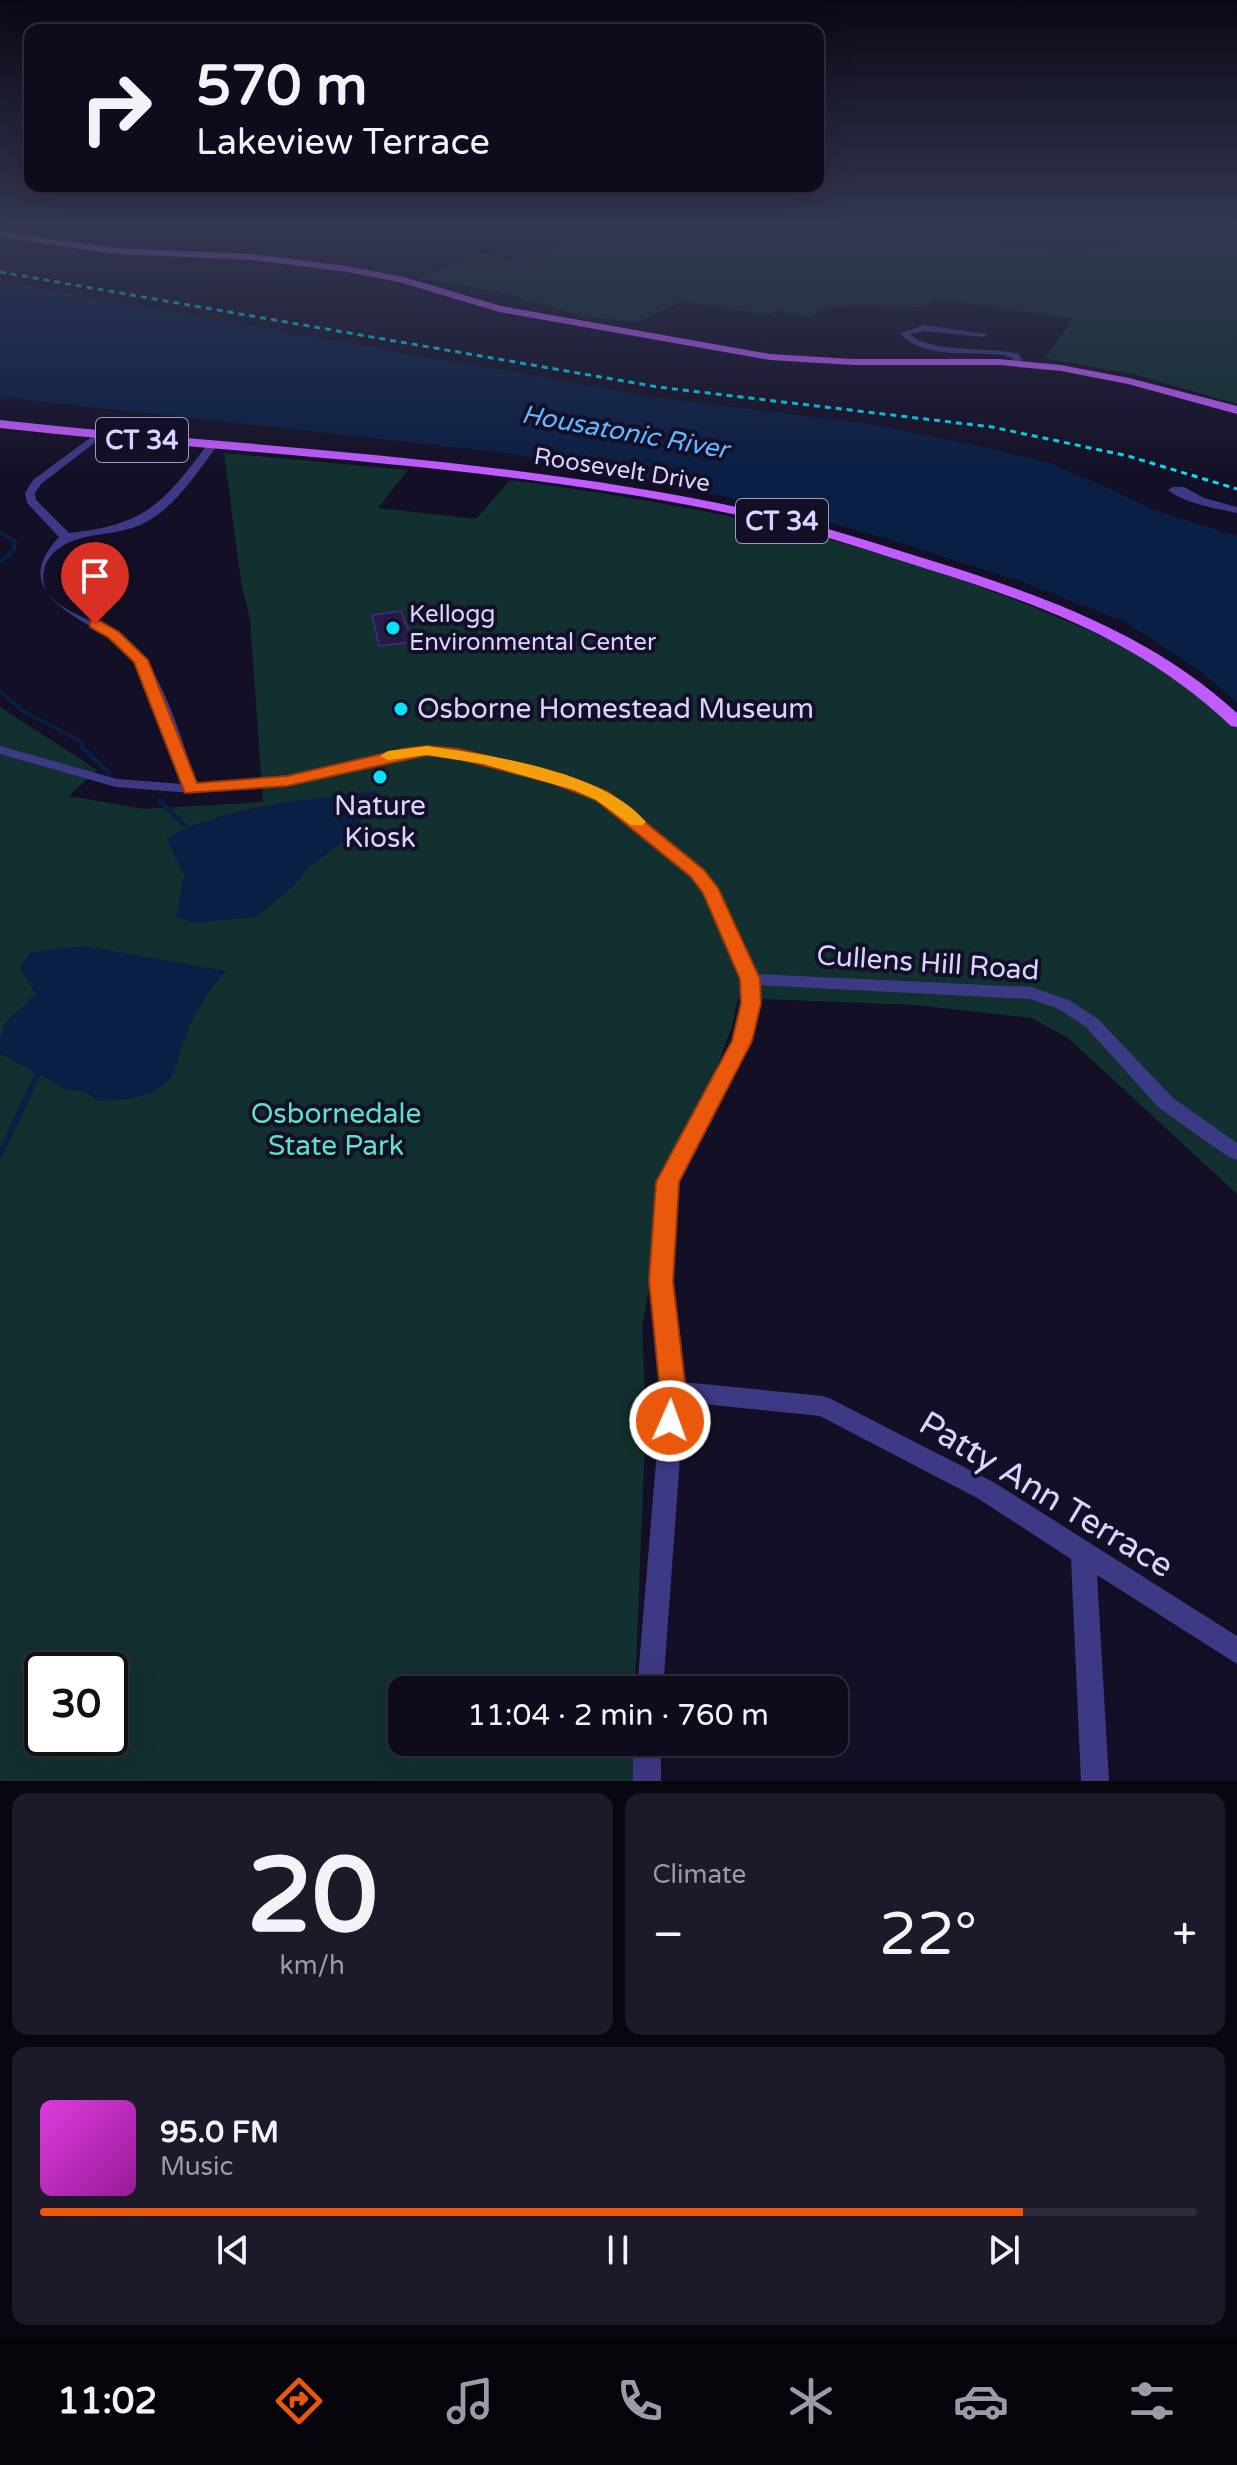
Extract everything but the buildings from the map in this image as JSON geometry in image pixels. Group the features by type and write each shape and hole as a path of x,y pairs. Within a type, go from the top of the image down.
{"main road":[{"path":"500,309 770,357 1019,363 1103,375 1237,410"},
{"name":"Roosevelt Drive","path":"0,424 211,447 509,473 675,500 822,531 1085,618 1131,640 1176,670 1237,722"}],"street":[{"path":"984,334 935,328 904,333 908,340 922,345 1010,353 1019,363"},
{"path":"66,537 31,501 30,493 37,482 98,435"},
{"path":"191,789 140,660 114,635 54,606 41,593 38,570 42,557 66,537 122,530 146,519 165,505 211,447"},
{"path":"1199,499 1237,510"},
{"path":"0,750 116,783 191,789 287,781 378,757 427,751 484,759 558,779 602,796 698,873 723,914 750,979 751,1003 742,1041 667,1182 661,1281 673,1391 651,1676"},
{"name":"Cullens Hill Road","path":"750,979 1031,993 1063,1004 1092,1023 1166,1103 1237,1153"},
{"name":"Patty Ann Terrace","path":"673,1391 823,1406 987,1491 1237,1651"},
{"path":"1083,1554 1095,1781"},
{"path":"647,1756 647,1781"}],"green space":[{"path":"558,309 665,309 637,322 585,317"},
{"path":"732,309 823,309 810,317 776,311 768,315"},
{"path":"1006,309 1237,309 1237,404 1137,375 1045,358 1073,319"},
{"name":"Osbornedale State Park","path":"224,453 408,470 378,508 476,519 510,480 709,512 838,542 965,581 1107,639 1163,668 1196,690 1237,727 1237,1194 1067,1037 1031,1018 916,1005 738,998 732,1027 664,1206 642,1328 646,1415 636,1676 388,1676 388,1756 634,1756 634,1781 0,1781 0,707 97,770 69,796 144,809 263,802 250,619 241,582"}],"water":[{"name":"Housatonic River","path":"0,309 159,309 654,397 870,424 1051,463 1163,513 1237,536 1237,702 1199,670 1125,622 1023,582 885,538 757,503 508,453 0,397"},
{"path":"375,791 355,832 307,869 294,886 256,917 192,923 176,916 184,875 166,838 242,811"},
{"path":"85,946 226,971 195,1015 172,1075 166,1083 148,1094 97,1101 88,1093 66,1089 0,1054 5,1024 36,994 20,968 31,952"}],"waterway":[{"path":"0,562 14,550 15,541 0,533 4,535"},
{"path":"0,691 23,711 80,741 83,748"},
{"path":"83,748 110,774"},
{"path":"160,801 188,829"},
{"path":"0,1154 41,1068"}],"railway":[{"path":"212,309 658,387 992,427 1128,456 1237,489"}],"slow traffic":[{"path":"388,756 427,751 484,759 580,786 602,796 637,822"}],"place":[{"name":"Kellogg Environmental Center","path":"393,628"},
{"name":"Osborne Homestead Museum","path":"401,709"},
{"name":"Nature Kiosk","path":"380,777"}],"route":[{"path":"95,624 114,635 140,660 191,789 287,781 378,757 427,751 459,754 558,779 602,796 698,873 712,892 750,979 751,1003 742,1041 667,1182 661,1281 673,1391 670,1421"}]}
